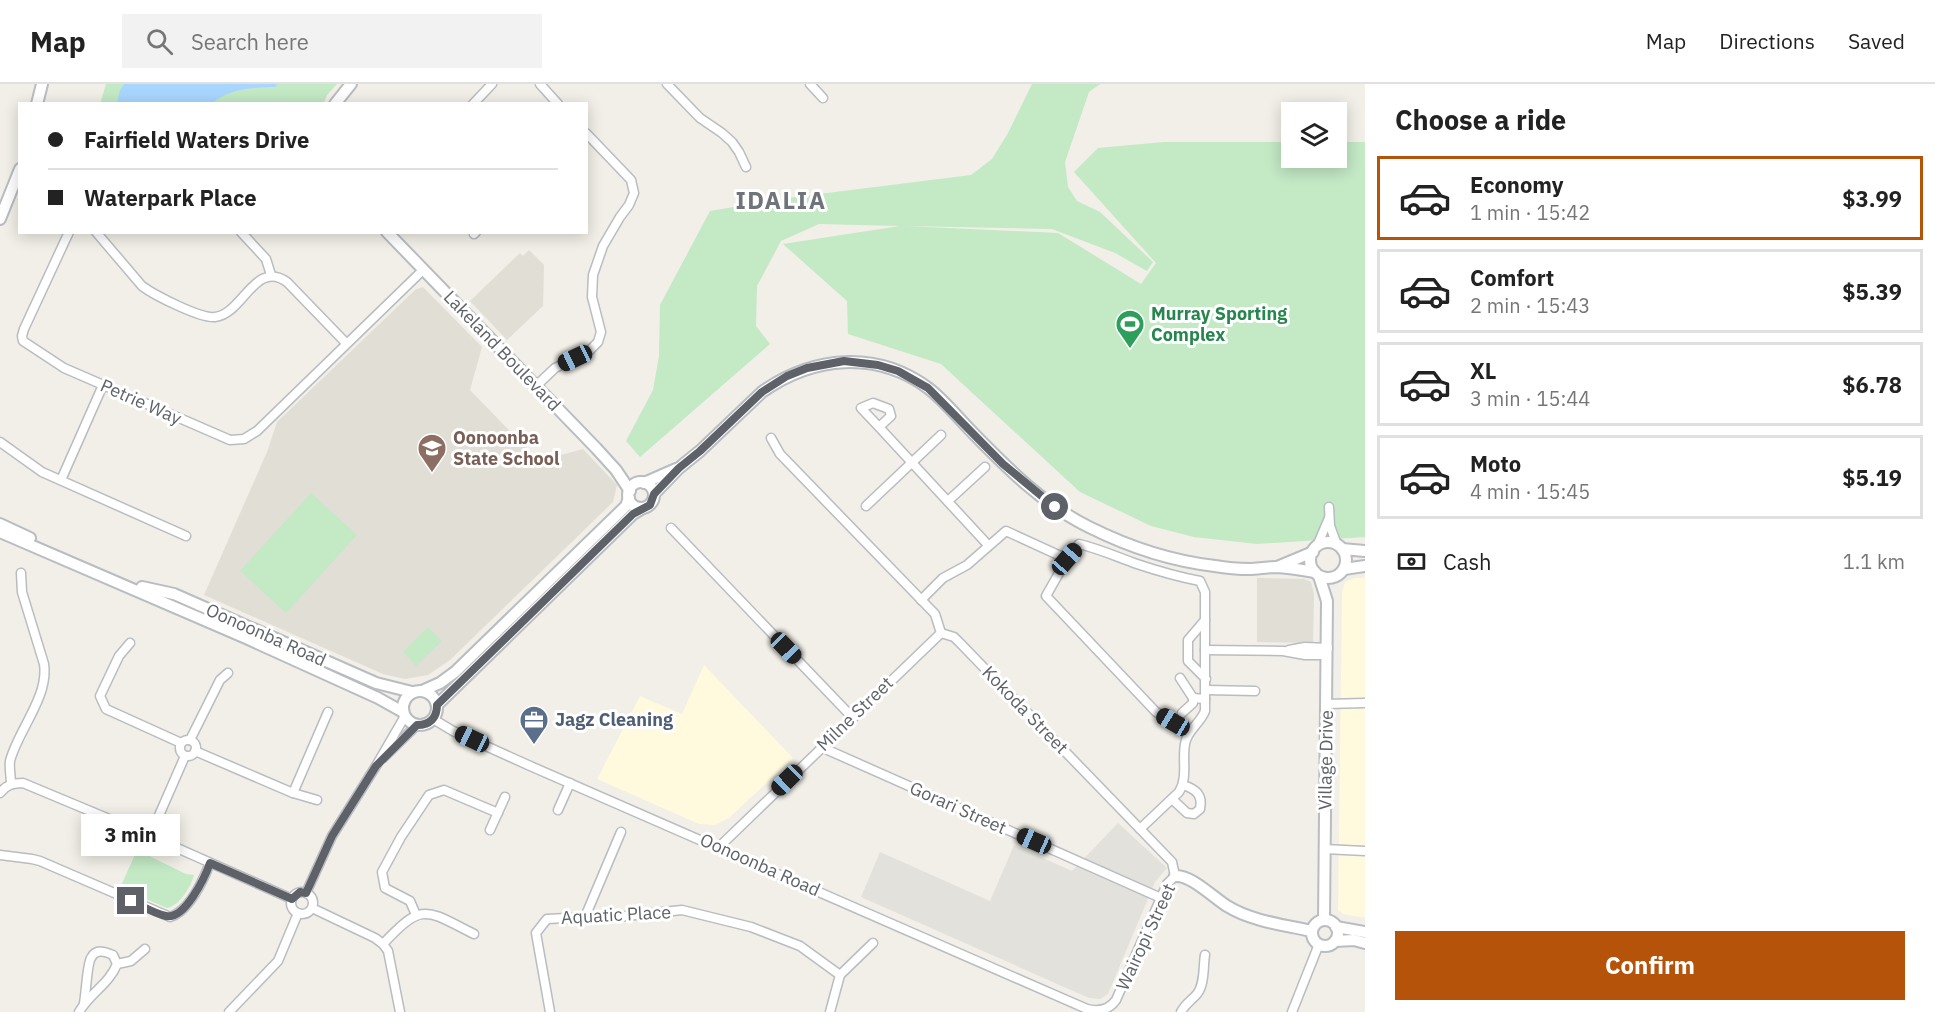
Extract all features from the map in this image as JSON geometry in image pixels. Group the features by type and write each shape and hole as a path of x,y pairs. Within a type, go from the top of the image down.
{"street":[{"path":"38,102 42,84"},
{"path":"337,102 351,84"},
{"path":"475,102 492,84"},
{"path":"540,84 556,102"},
{"path":"667,84 700,118 732,142 746,167"},
{"path":"810,84 823,98"},
{"path":"536,386 555,368 588,352 598,342 601,332 592,297 593,274 603,246 634,193 631,180 588,136"},
{"path":"0,219 18,174"},
{"name":"Petrie Way","path":"68,234 24,328 22,339 26,344 54,363 223,438 237,441 257,431 423,270"},
{"path":"98,234 142,286 202,316 215,317 226,313 260,281 271,275 276,276 287,282 346,343"},
{"path":"244,234 266,259 271,275"},
{"name":"Lakeland Boulevard","path":"389,234 635,489"},
{"path":"437,705 633,514 650,505 654,494 679,468 762,392 787,376 807,368 844,361 898,371 928,388 1031,489 1055,507 1086,525 1126,543 1183,561 1248,569 1277,567 1317,574 1324,578 1365,566"},
{"path":"61,480 103,385"},
{"path":"879,427 988,545"},
{"path":"866,506 941,435"},
{"name":"Kokoda Street","path":"771,438 780,454 937,618 941,633 954,637 1172,862 1176,876"},
{"path":"0,442 34,467 186,536"},
{"path":"948,501 985,466"},
{"path":"306,893 332,836 376,766 404,714 404,701 455,672 626,506 635,489 679,468"},
{"path":"635,489 651,487 654,494"},
{"path":"635,489 636,506 643,508"},
{"path":"1329,507 1329,517 1339,547 1346,559 1340,573"},
{"path":"1317,574 1311,562 1329,517"},
{"name":"Oonoonba Road","path":"0,524 77,564"},
{"path":"671,528 852,717"},
{"path":"921,600 943,578 967,565 1006,531 1067,559"},
{"name":"Oonoonba Road","path":"0,532 368,693 404,714"},
{"path":"1277,567 1327,542 1339,547 1365,551"},
{"path":"1140,829 1172,799 1183,785 1185,744 1189,732 1204,714 1206,694 1205,592 1200,581 1136,564 1099,549 1079,544 1067,559 1046,596 1156,712 1189,732"},
{"path":"11,784 11,759 46,676 22,592 21,573"},
{"name":"Village Drive","path":"1327,601 1340,573"},
{"name":"Village Drive","path":"1317,574 1327,601 1324,920"},
{"name":"Oonoonba Road","path":"118,582 174,594 376,683 417,692"},
{"path":"1205,620 1188,640 1188,661 1206,679"},
{"name":"Milne Street","path":"719,847 941,633"},
{"path":"130,643 119,656 100,696 106,710 181,743"},
{"path":"1205,650 1283,651 1305,647 1328,651"},
{"path":"190,740 220,680 228,673"},
{"path":"1180,678 1193,698 1193,703 1182,713"},
{"path":"1193,698 1206,694 1255,691"},
{"path":"404,714 417,725 423,725 436,715 437,705 432,695 417,692"},
{"path":"1326,704 1365,703"},
{"path":"293,793 328,712"},
{"name":"Oonoonba Road","path":"433,719 453,731 570,783 1087,1009"},
{"path":"376,766 417,725"},
{"path":"181,743 184,740 190,740 194,743 195,751"},
{"path":"181,743 181,752 185,756"},
{"name":"Gorari Street","path":"821,747 1161,898"},
{"path":"185,756 192,755 195,751"},
{"path":"195,751 293,793 317,800"},
{"path":"150,836 185,756"},
{"path":"0,793 11,784 23,783 292,899"},
{"path":"558,810 570,783"},
{"path":"1172,799 1187,813 1194,814 1200,809 1202,800 1200,795 1192,788 1183,785"},
{"path":"416,915 410,901 385,888 382,872 401,837 429,795 444,790 498,813"},
{"path":"490,830 505,797"},
{"path":"585,916 621,832"},
{"path":"1324,849 1365,850"},
{"path":"0,855 40,861 170,917 178,913 194,896 210,863"},
{"path":"1176,876 1184,876 1240,913 1312,931"},
{"name":"Wairopi Street","path":"1087,1009 1093,1011 1107,1009 1116,1000 1167,884 1176,876"},
{"path":"300,892 306,893 312,898 312,908 308,913 298,913 292,906 292,899 300,892"},
{"path":"312,908 383,944 388,951 400,1012"},
{"name":"Aquatic Place","path":"550,1012 536,933 547,919 585,916 617,917 682,910 751,927 800,946 840,975"},
{"path":"229,1012 278,961 298,913"},
{"path":"383,944 400,926 416,915 433,914 474,934"},
{"path":"1365,932 1336,927 1324,920 1316,923 1312,931 1313,939 1319,944 1328,945 1335,941 1354,940 1365,943"},
{"path":"1335,941 1336,927"},
{"path":"830,1012 840,975 873,943"},
{"path":"1292,1012 1319,944"},
{"path":"117,964 131,961 145,949"},
{"path":"79,1012 84,1003 114,973 117,964 113,956 105,951 96,953 91,958 84,1003"},
{"path":"1181,1012 1200,989 1205,955"}],"shaded area":[{"path":"529,250 544,265 543,306 507,340 470,301 520,253 523,256"},
{"name":"Oonoonba State School","path":"423,287 482,347 470,390 539,461 583,449 617,485 613,502 450,660 428,675 405,679 383,674 204,595 267,452 277,422 416,289"},
{"path":"1257,578 1304,579 1311,582 1314,594 1313,643 1257,642"},
{"path":"1354,578 1365,578 1365,918 1343,914 1338,910 1342,593 1345,582"},
{"path":"704,665 793,758 729,818 715,825 699,824 597,779 640,696 682,714"},
{"path":"1118,823 1167,868 1155,882 1108,994 1100,999 1089,998 861,897 880,852 990,901 1014,845 1072,871"}],"green space":[{"path":"106,84 337,84 327,95 324,102 101,102"},
{"name":"Murray Sporting Complex","path":"1032,84 1100,84 1089,92 1065,162 1068,187 1077,201 1100,212 1153,262 1147,271 1115,253 1052,229 905,226 1058,233 1141,284 1156,263 1074,172 1098,148 1164,142 1281,142 1281,168 1347,168 1347,142 1365,142 1365,537 1257,544 1194,537 1151,526 1080,492 941,364 848,334 847,301 783,244 900,226 819,224 781,241 757,286 756,326 770,344 640,457 626,441 653,390 659,356 660,305 710,211 787,198 971,175 992,159 1008,133"},
{"path":"311,493 357,535 286,613 240,571"},
{"path":"428,627 442,641 416,666 403,652"},
{"path":"137,850 186,874 194,875 187,890 176,904 167,908 120,888"}],"water":[{"path":"124,84 277,84 275,87 251,88 234,92 214,102 117,102"}],"place":[{"name":"Murray Sporting Complex","path":"1130,350"},
{"name":"Oonoonba State School","path":"432,474"},
{"name":"Jagz Cleaning","path":"534,746"}],"district":[{"name":"IDALIA","path":"781,201"}],"route":[{"path":"131,901 166,916 174,916 194,896 210,863 292,899 300,892 306,893 332,836 376,766 417,725 429,723 436,715 437,705 633,514 650,505 654,494 679,468 762,392 787,376 807,368 844,361 878,365 898,371 928,388 1003,464 1055,507"}]}
